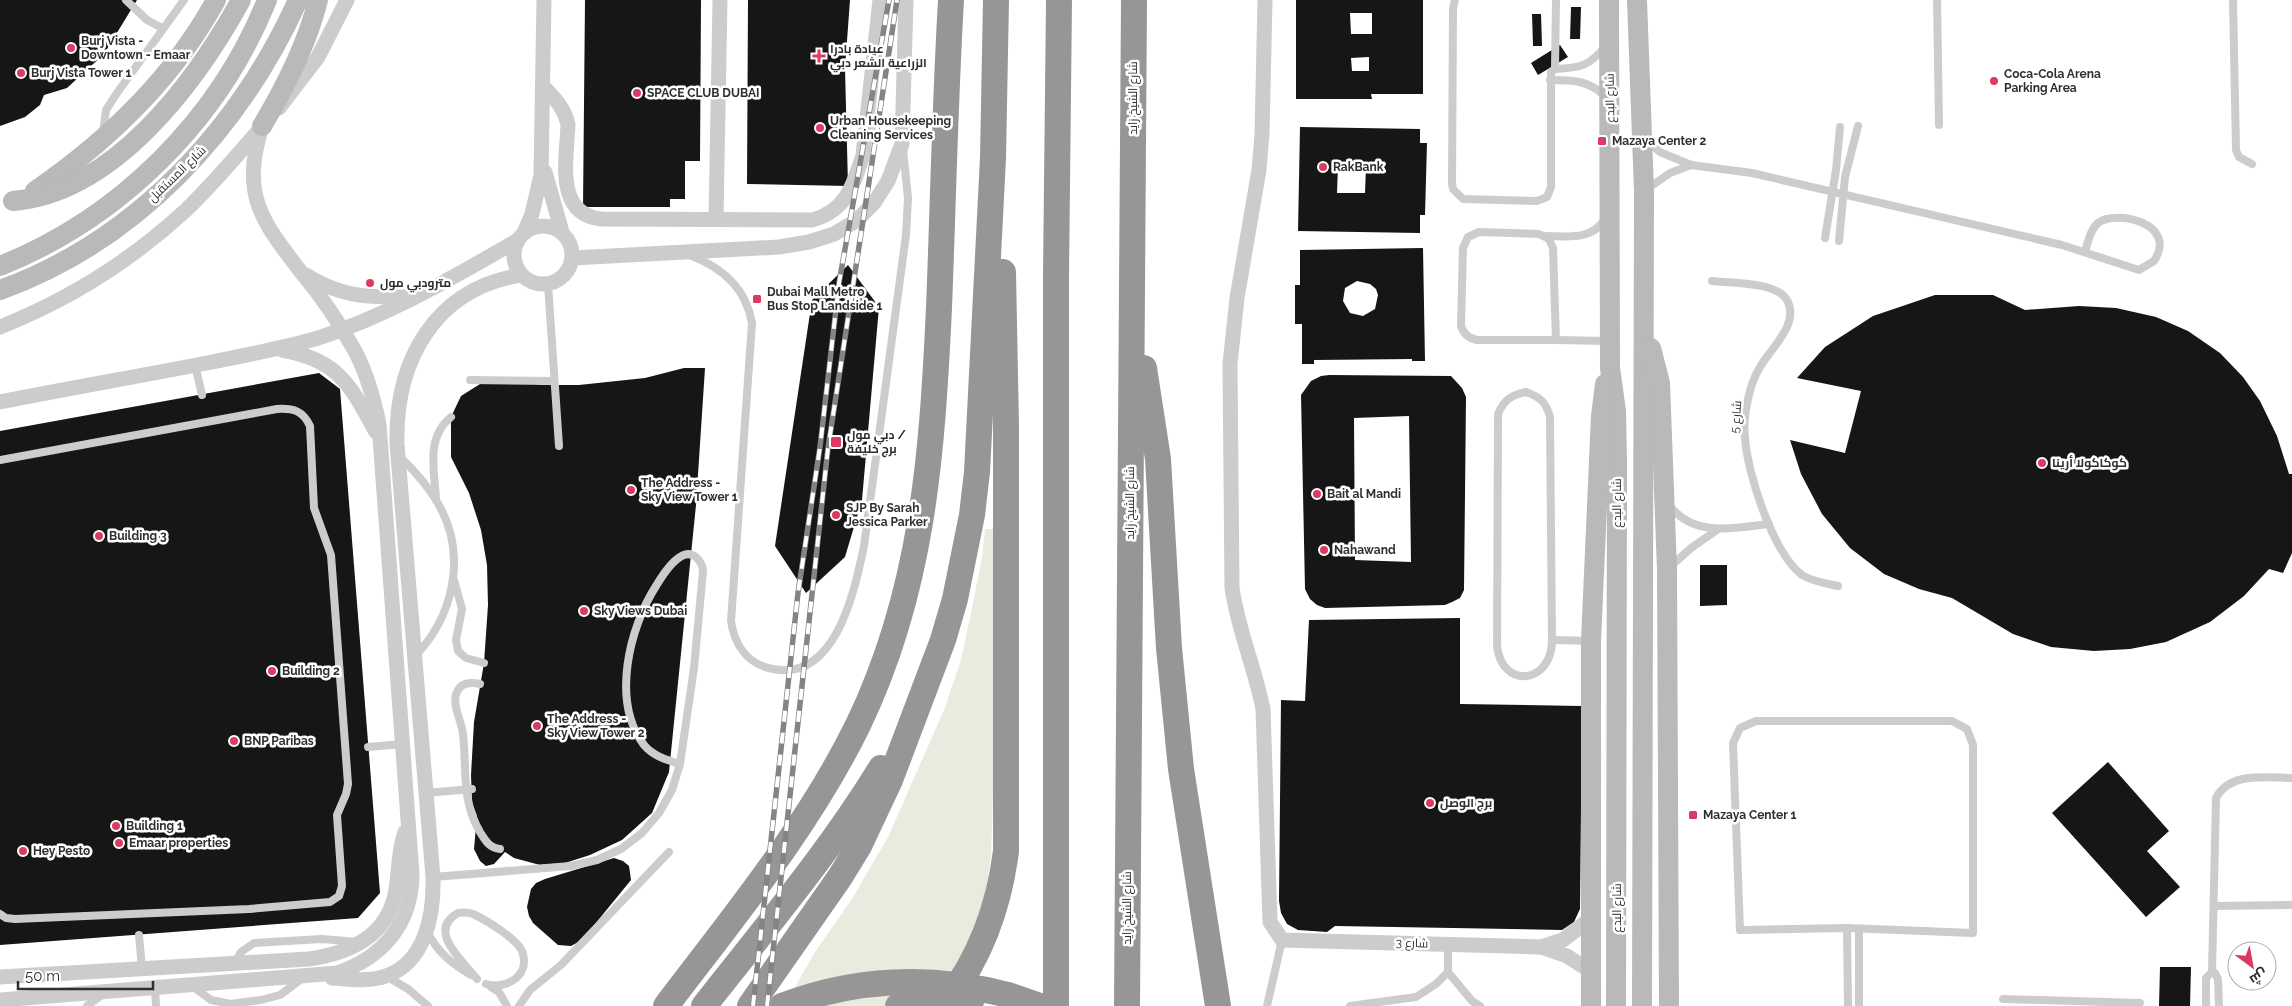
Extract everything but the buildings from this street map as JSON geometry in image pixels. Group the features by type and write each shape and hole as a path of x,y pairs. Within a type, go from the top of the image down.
{"highway":[{"path":"666,1006 763,876 814,803 858,724 892,642 915,556 928,468 936,374 951,0"},
{"path":"750,1006 859,846 890,780 943,640 953,607 965,557 972,515 976,472 993,158 996,0"},
{"path":"1056,1006 1056,278 1059,0"},
{"name":"شارع الشيخ زايد","path":"1127,1006 1134,0"},
{"path":"943,1006 968,972 986,934 999,893 1006,851 1006,426 1001,200 998,173 993,158"},
{"path":"1132,298 1158,459 1169,648 1181,769 1218,1006"},
{"path":"704,1006 836,837 915,712"},
{"path":"782,1006 804,998 852,986 900,982 958,984 1040,1006"},
{"path":"898,1006 932,1001 1008,996"}],"main road":[{"path":"6,202 34,192 70,166 124,120 160,83 192,41 216,0"},
{"path":"6,202 43,196 64,188 104,165 133,142 165,109 197,68 218,40 241,0"},
{"name":"شارع المستقبل","path":"0,266 38,249 94,215 158,163 186,133 212,100 255,28 267,0"},
{"name":"شارع المستقبل","path":"0,290 51,267 89,246 159,194 184,170 219,131 245,96 268,59 298,0"},
{"path":"262,126 293,71 305,42 318,0"},
{"name":"شارع البدع","path":"1609,0 1611,101 1610,368 1616,411 1617,460 1616,1006"},
{"name":"شارع البدع","path":"1637,0 1644,192 1642,1006"},
{"path":"1644,333 1651,349 1660,383 1668,570 1669,1006"},
{"path":"1591,1006 1590,641 1601,416 1605,384 1610,368"}],"street":[{"path":"0,327 71,294 142,248 187,209 292,93 310,69 328,38 346,0"},
{"path":"521,276 515,264 514,252 538,195 543,155 544,0"},
{"path":"716,219 720,0"},
{"path":"543,86 562,106 566,115 568,124 567,191 575,208 582,214 601,219 812,220 829,214 843,202 857,175 866,142 880,0"},
{"path":"572,258 778,247 809,242 834,234 856,221 874,202 888,181 902,144 906,0"},
{"path":"1265,0 1262,134 1259,170 1237,298 1230,364 1232,588 1236,611 1258,682 1263,709 1269,919 1282,940"},
{"path":"11,1002 106,992 307,977 337,973 353,968 381,950 402,923 411,891 412,877 381,442 370,387 355,351 302,272 272,234 263,218 257,200 254,181 254,162 262,126"},
{"path":"307,977 362,980 386,976 407,963 420,946 432,914 433,877 398,455 397,428 401,395 411,364 425,334 447,308 460,298 490,282 521,276 538,284 548,284 557,282 565,276 572,258 572,248 562,232 550,194 543,155"},
{"path":"4,400 275,349 341,329 432,287 521,236 543,226 562,232"},
{"path":"302,272 327,287 355,296 393,296 432,287"},
{"path":"275,349 303,354 319,360 341,377 359,402 381,442"},
{"path":"402,739 419,710"},
{"path":"0,977 326,957 338,954 362,943 380,926 392,904 400,852 408,826"},
{"path":"412,877 433,877"},
{"name":"شارع 3","path":"1541,947 1563,940 1590,919"},
{"name":"شارع 3","path":"1282,940 1541,947 1567,956 1590,971"}],"lane":[{"path":"126,0 141,15 162,28"},
{"path":"103,138 106,110 162,28 184,0"},
{"path":"1455,0 1452,8 1452,182 1457,195 1469,200 1537,201 1547,197 1551,187 1550,72 1555,69 1574,68 1588,64 1610,42"},
{"path":"1555,69 1556,0"},
{"path":"1937,0 1939,126"},
{"path":"2232,0 2236,150 2245,162 2252,164"},
{"path":"1550,80 1587,82 1611,101"},
{"path":"1839,241 1848,160 1858,126"},
{"path":"1825,238 1837,163 1840,127"},
{"path":"1643,137 1660,152 1691,165 1752,173 1832,191 2084,251 2138,270 2154,261 2160,244 2156,231 2150,226 2111,218 2098,222 2084,251"},
{"path":"677,252 701,260 727,276 745,299 752,323 731,621 733,635 740,648 750,659 762,666 776,670 791,670 805,667 818,659 828,649 835,636 852,592 864,546 908,217 907,180 902,144"},
{"path":"1644,192 1661,178 1691,165"},
{"path":"1610,208 1604,220 1591,233 1581,236 1479,232 1468,237 1463,248 1461,326 1464,333 1477,340 1610,341"},
{"path":"1544,236 1553,248 1556,340"},
{"name":"شارع 5","path":"1712,281 1771,288 1781,292 1788,300 1790,311 1788,324 1760,367 1751,389 1744,435 1747,458 1769,524 1783,553 1796,570 1810,580 1838,586"},
{"path":"548,284 553,381 559,446"},
{"path":"195,365 202,395"},
{"path":"470,380 553,381"},
{"path":"1526,392 1537,396 1546,405 1550,417 1552,640 1549,662 1540,671 1529,676 1516,675 1506,669 1499,658 1498,414 1503,402 1513,394 1526,392"},
{"path":"0,460 277,409 298,410 310,426 316,516 328,543 331,555 348,784 337,815 342,886 339,896 330,902 249,909 15,919 6,918 0,914"},
{"path":"436,500 434,441 443,424 450,417"},
{"path":"398,455 419,477 436,500 445,518 451,537 453,577 462,609 456,640 458,651 466,658 484,663"},
{"path":"1665,500 1672,510 1693,524 1717,530 1769,524"},
{"path":"1668,570 1691,548 1717,530"},
{"path":"433,877 571,866 597,860 642,833 660,813 672,790 680,764 694,668 703,571 702,563 697,557 690,554 682,555 676,560 648,598 632,641 628,664 629,711 634,730 645,747 661,759 680,764"},
{"path":"414,656 434,634 442,620 453,577"},
{"path":"1552,640 1590,641"},
{"path":"480,684 466,683 456,692 455,699 464,739 468,789 467,803 489,845 500,849"},
{"path":"1756,721 1952,721 1966,729 1973,745 1973,933 1846,928 1740,930 1733,743 1740,728 1747,723 1756,721"},
{"path":"368,747 402,739"},
{"path":"2206,1006 2206,978 2212,972 2215,806 2220,791 2226,785 2240,779 2292,778"},
{"path":"426,793 468,789"},
{"path":"519,1006 530,990 561,965 669,852"},
{"path":"2214,906 2292,905"},
{"path":"477,979 451,948 445,935 448,922 458,913 472,913 512,940 522,953 524,962 522,970 511,983 494,986 486,984"},
{"path":"1846,928 1848,1006"},
{"path":"1859,928 1859,1006"},
{"path":"427,930 447,960 499,992 507,1006"},
{"path":"139,935 142,968"},
{"path":"1267,1006 1282,940"},
{"path":"1448,944 1448,972 1472,1001 1480,1006"},
{"path":"1350,1006 1416,997 1436,984 1448,972"},
{"path":"2212,972 2215,973 2218,979 2219,1006"},
{"path":"386,976 428,1006"},
{"path":"192,986 211,1000 230,1004 261,1000 280,995 307,977"},
{"path":"154,988 156,1006"},
{"path":"87,1006 106,992"},
{"path":"2003,999 2095,1004 2140,1003"}],"shaded area":[{"path":"985,529 993,529 993,793 991,858 984,900 975,934 935,1006 784,1006 815,952 852,899 889,835 944,710 961,660 982,557"}],"railway":[{"path":"753,1006 798,593 820,447 839,283 889,0"},
{"path":"767,1006 828,448 897,0"}],"place":[{"name":"Burj Vista - Downtown - Emaar","path":"71,48"},
{"name":"عيادة بادرا الزراعية الشعر دبي","path":"819,56"},
{"name":"Burj Vista Tower 1","path":"21,73"},
{"name":"Coca-Cola Arena Parking Area","path":"1994,81"},
{"name":"SPACE CLUB DUBAI","path":"637,93"},
{"name":"Urban Housekeeping Cleaning Services","path":"820,128"},
{"name":"Mazaya Center 2","path":"1602,141"},
{"name":"RakBank","path":"1323,167"},
{"name":"مترودبي مول","path":"370,283"},
{"name":"Dubai Mall Metro Bus Stop Landside 1","path":"757,299"},
{"name":"دبي مول / برج خليفة","path":"836,442"},
{"name":"كوكاكولا أرينا","path":"2042,463"},
{"name":"The Address - Sky View Tower 1","path":"631,490"},
{"name":"Bait al Mandi","path":"1317,494"},
{"name":"SJP By Sarah Jessica Parker","path":"836,515"},
{"name":"Building 3","path":"99,536"},
{"name":"Nahawand","path":"1324,550"},
{"name":"Sky Views Dubai","path":"584,611"},
{"name":"Building 2","path":"272,671"},
{"name":"The Address - Sky View Tower 2","path":"537,726"},
{"name":"BNP Paribas","path":"234,741"},
{"name":"برج الوصل","path":"1430,803"},
{"name":"Mazaya Center 1","path":"1693,815"},
{"name":"Building 1","path":"116,826"},
{"name":"Emaar properties","path":"119,843"},
{"name":"Hey Pesto","path":"23,851"}]}
